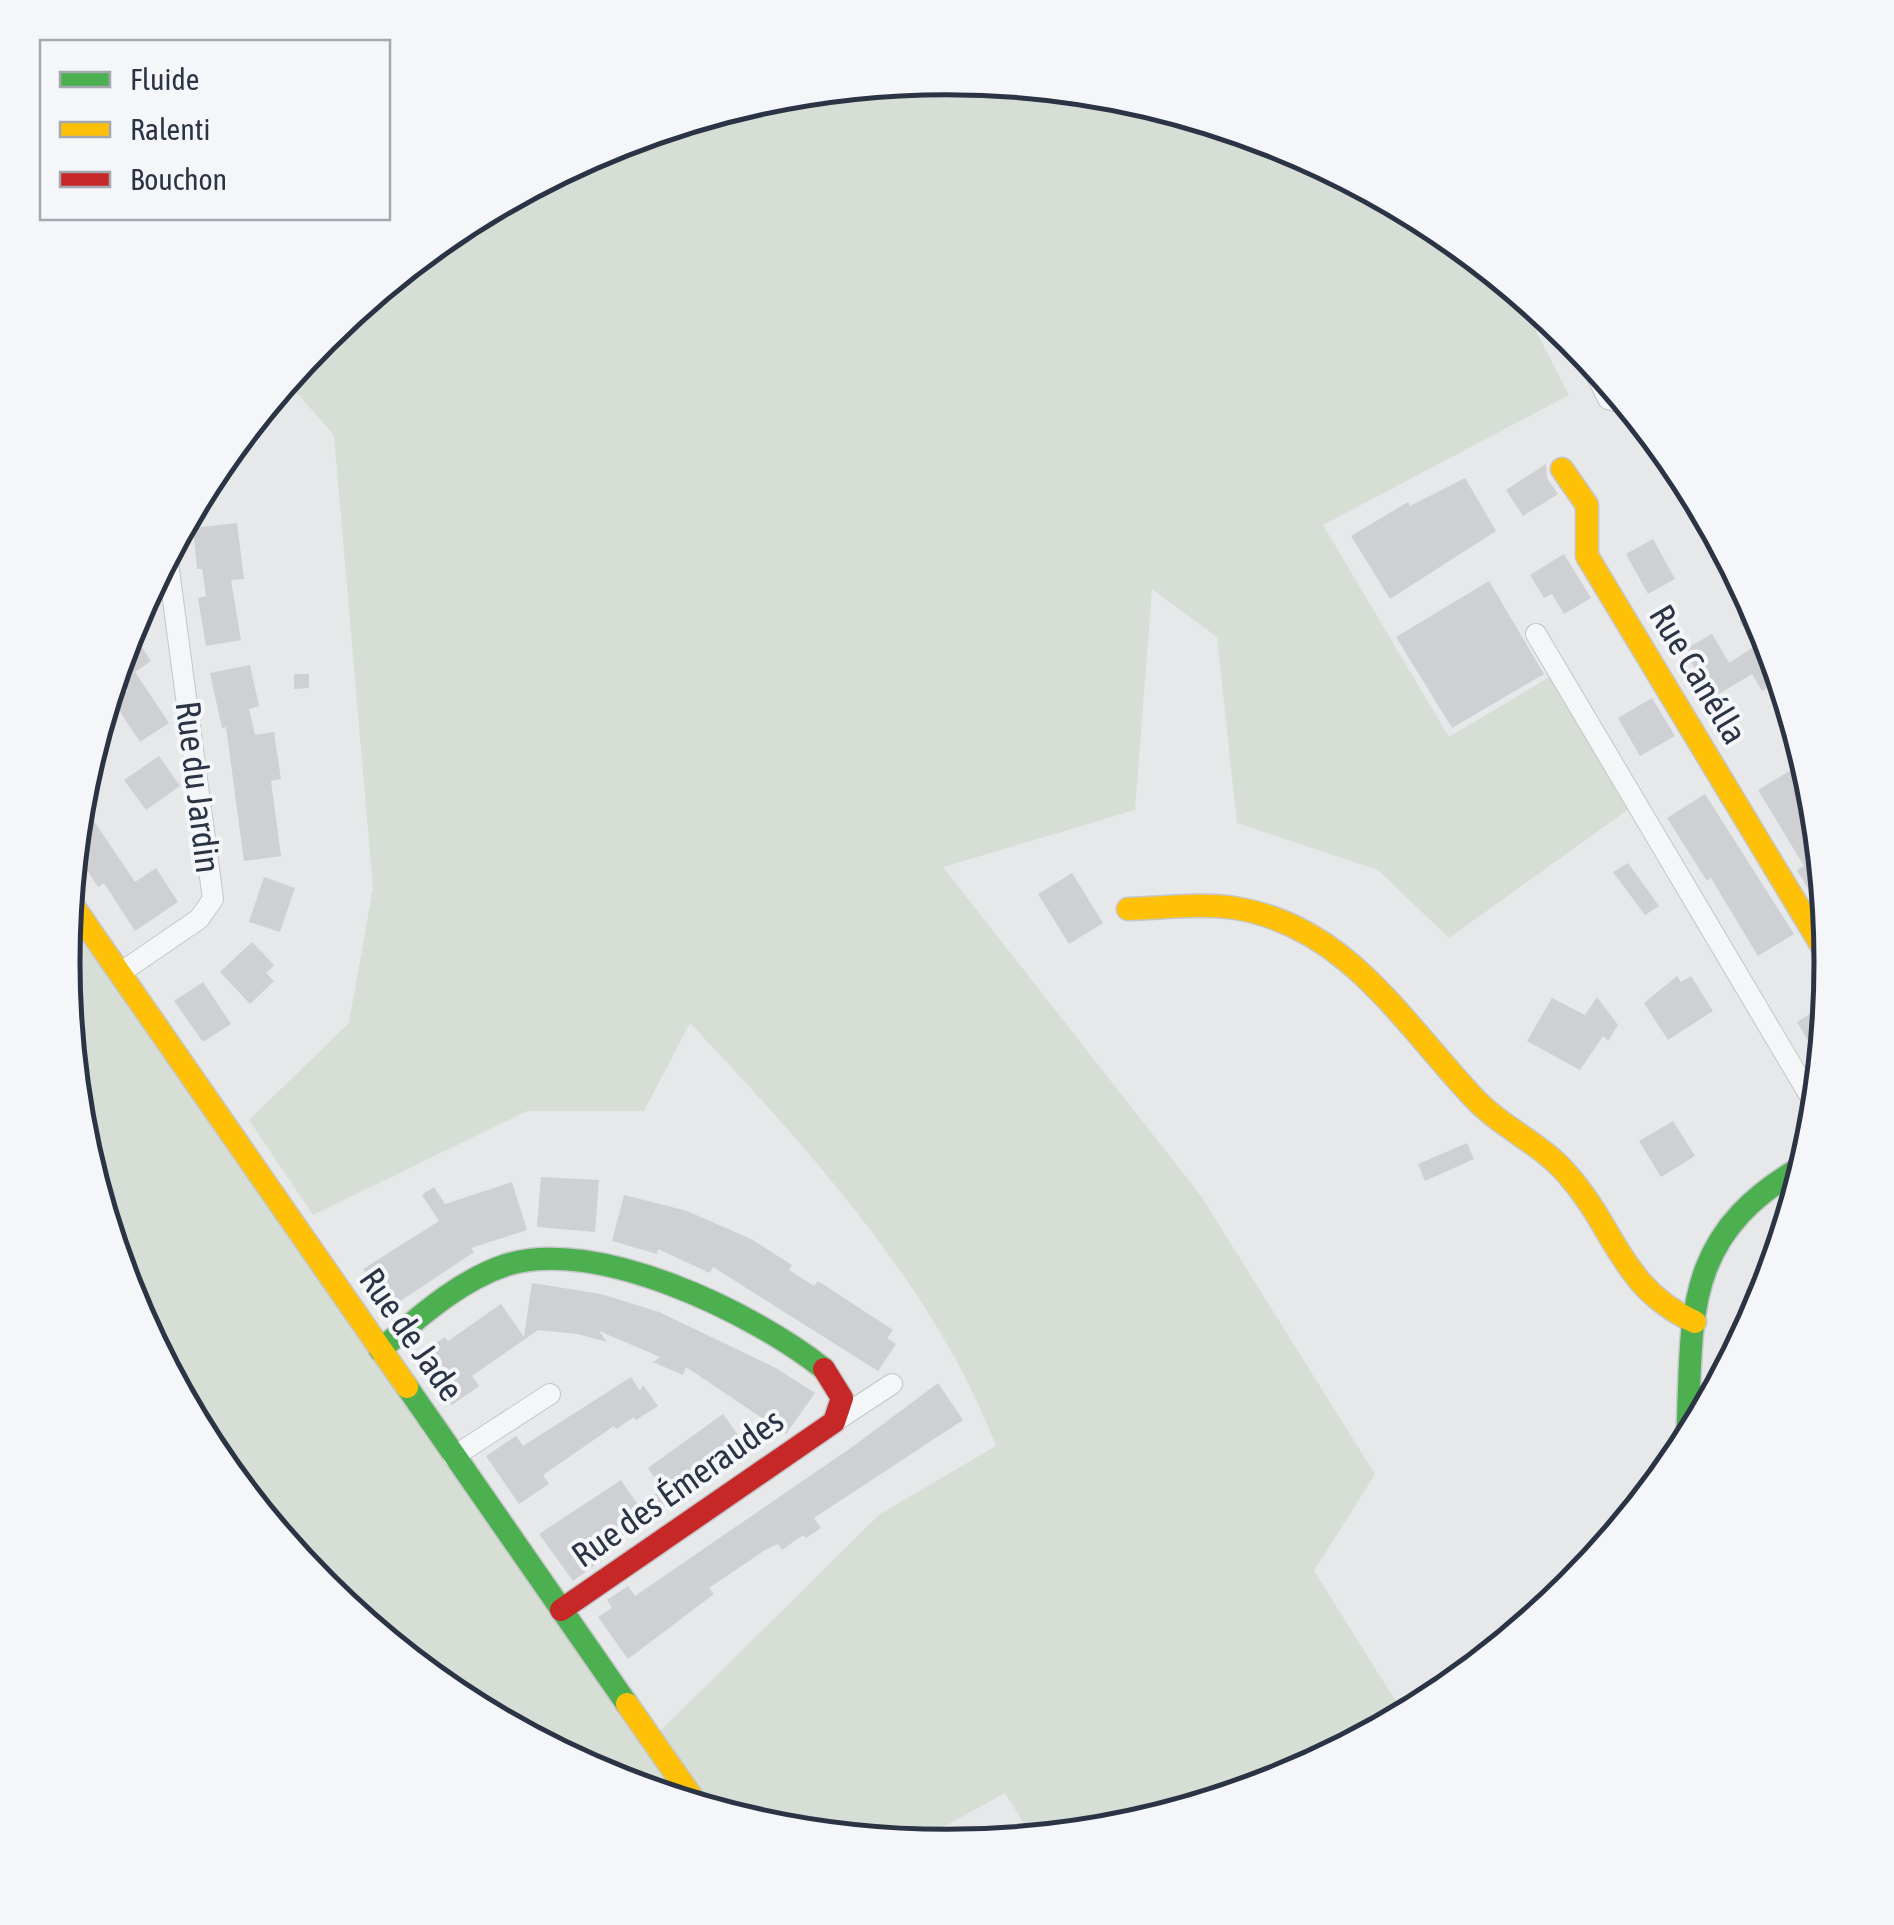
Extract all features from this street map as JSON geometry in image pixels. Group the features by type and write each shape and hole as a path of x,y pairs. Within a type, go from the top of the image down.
{"street":[{"name":"Rue Canélla","path":"1562,468 1586,505 1587,556 1813,931"},
{"name":"Rue du Jardin","path":"120,973 199,919 213,900 169,579"},
{"path":"1536,634 1805,1088"},
{"path":"1128,909 1234,908 1318,933 1388,996 1479,1104 1530,1138 1578,1186 1614,1252 1651,1299 1663,1310 1695,1322"},
{"name":"Rue de Jade","path":"82,918 686,1789"},
{"path":"1689,1410 1695,1322 1711,1249 1728,1223 1765,1190 1786,1177"},
{"name":"Rue des Émeraudes","path":"380,1350 466,1286 507,1265 561,1258 621,1270 785,1342 828,1372 842,1398 834,1422"},
{"name":"Rue des Émeraudes","path":"561,1610 892,1384"},
{"path":"454,1457 550,1394"}],"shaded area":[{"path":"890,97 1004,97 1060,103 1116,112 1226,142 1279,161 1380,212 1475,275 1531,322 1569,395 1323,525 1449,737 1558,672 1633,806 1449,938 1378,870 1237,823 1217,637 1152,589 1135,810 943,867 1201,1196 1375,1474 1314,1571 1397,1703 1279,1764 1171,1800 1116,1813 1025,1826 1005,1793 939,1830 834,1822 778,1813 668,1783 615,1764 513,1713 419,1650 375,1614 295,1534 226,1444 196,1396 169,1346 126,1241 97,1132 87,1076 81,935 644,1747 880,1514 996,1446 939,1330 864,1221 778,1118 690,1023 644,1111 527,1111 313,1215 249,1120 349,1023 373,888 334,435 295,391 334,349 419,275 514,212 615,161 723,125 778,112"}],"building":[{"path":"1546,464 1547,478 1558,494 1523,516 1506,490"},
{"path":"1465,478 1496,531 1390,599 1351,536 1408,502 1410,506"},
{"path":"237,523 244,579 231,580 241,640 206,646 198,598 206,596 202,569 197,569 194,534 197,528"},
{"path":"1653,539 1675,579 1648,594 1626,554"},
{"path":"1564,554 1591,598 1564,614 1552,594 1544,598 1530,575"},
{"path":"1489,581 1544,674 1452,728 1396,637"},
{"path":"1712,634 1729,663 1754,646 1769,687 1762,691 1752,674 1712,698 1684,650"},
{"path":"141,645 151,661 135,672 169,723 140,742 118,709 128,691 125,687"},
{"path":"250,665 259,706 249,709 255,735 274,732 281,779 271,781 281,856 244,861 226,727 222,728 210,673"},
{"path":"294,674 309,674 309,688 294,689"},
{"path":"1652,698 1675,736 1640,756 1618,718"},
{"path":"159,756 180,786 146,810 124,780"},
{"path":"1792,772 1811,894 1797,870 1804,866 1758,790"},
{"path":"1705,794 1794,934 1758,956 1711,878 1707,881 1667,818"},
{"path":"92,819 135,882 156,868 178,902 135,931 104,883 98,887 85,868"},
{"path":"1628,863 1659,906 1645,915 1613,872"},
{"path":"1072,873 1103,923 1069,944 1038,894"},
{"path":"264,877 295,888 280,932 249,922"},
{"path":"252,942 274,965 266,973 274,981 250,1004 220,972"},
{"path":"1677,976 1681,982 1691,976 1713,1011 1668,1040 1644,1003"},
{"path":"203,982 231,1024 203,1042 174,1001"},
{"path":"1597,997 1618,1025 1608,1041 1603,1036 1580,1070 1527,1041 1552,998 1585,1015"},
{"path":"1812,1012 1810,1044 1797,1022"},
{"path":"1673,1121 1695,1156 1661,1177 1639,1141"},
{"path":"1467,1143 1474,1159 1425,1181 1418,1164"},
{"path":"541,1177 599,1180 595,1232 537,1227"},
{"path":"512,1182 527,1230 471,1248 474,1252 390,1308 363,1269 439,1221 422,1195 434,1187 445,1204"},
{"path":"624,1195 687,1211 751,1239 792,1265 789,1270 814,1286 818,1281 893,1330 887,1338 896,1344 878,1371 713,1267 710,1273 658,1249 657,1254 612,1241"},
{"path":"532,1283 601,1294 659,1312 776,1368 815,1393 786,1434 686,1367 683,1375 653,1362 660,1357 599,1331 607,1342 538,1330 472,1376 479,1386 452,1405 418,1355 445,1337 448,1341 501,1304 524,1337"},
{"path":"631,1377 640,1391 643,1385 658,1406 636,1420 634,1417 616,1429 614,1426 543,1475 549,1484 519,1504 486,1456 516,1436 523,1446"},
{"path":"938,1383 963,1420 814,1518 821,1528 806,1538 803,1535 782,1550 778,1544 765,1550 709,1588 714,1594 628,1659 598,1617 612,1608 607,1600 628,1586 635,1596"},
{"path":"723,1414 749,1450 597,1553 602,1560 573,1581 539,1534 621,1480 638,1505 662,1489 648,1468"}],"traffic: fast":[{"path":"1688,1412 1694,1319 1701,1284 1714,1251 1734,1221 1764,1192 1786,1177"},
{"path":"380,1350 471,1281 506,1265 543,1259 584,1261 672,1285 757,1325 824,1369"},
{"path":"407,1387 627,1704"}],"traffic: slow":[{"path":"1562,469 1587,505 1587,556 1813,931"},
{"path":"1128,909 1235,908 1274,918 1341,956 1370,981 1485,1109 1568,1175 1650,1292 1695,1322"},
{"path":"82,918 407,1387"},
{"path":"627,1704 686,1789"}],"traffic: jam":[{"path":"561,1610 834,1422 842,1398 824,1369"}]}
